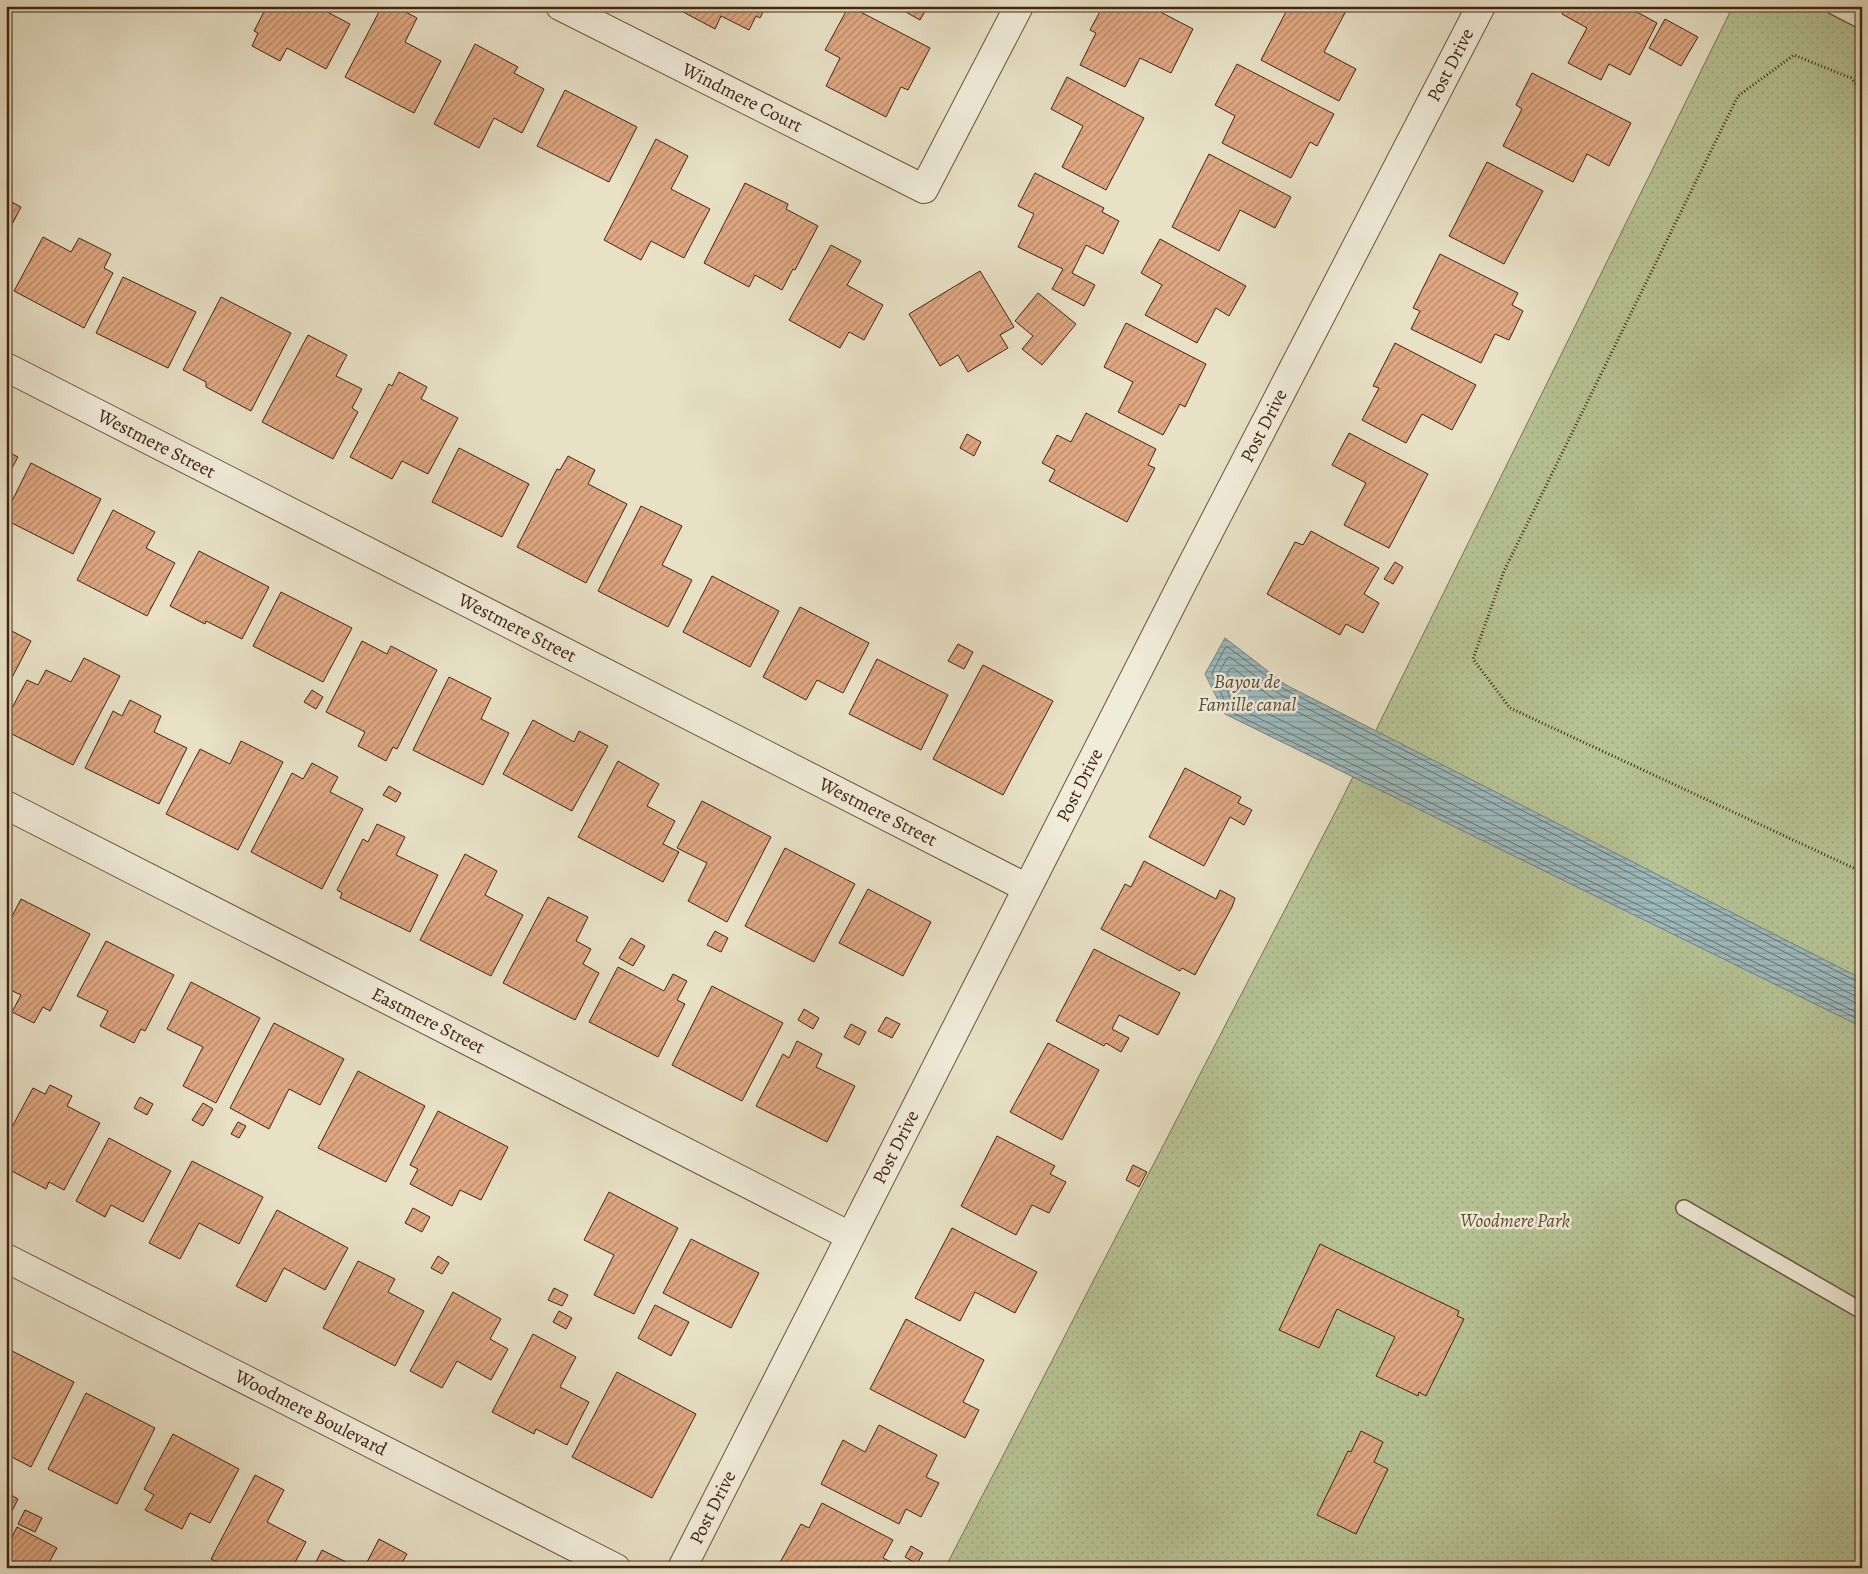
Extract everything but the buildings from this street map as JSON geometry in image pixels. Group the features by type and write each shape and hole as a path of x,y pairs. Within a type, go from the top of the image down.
{"street":[{"name":"Windmere Court","path":"560,6 589,13 924,189 1019,6"},
{"name":"Post Drive","path":"682,1568 1185,578 1481,6"},
{"name":"Westmere Street","path":"6,367 1027,888"},
{"name":"Eastmere Street","path":"6,805 850,1236"},
{"name":"Woodmere Boulevard","path":"6,1258 616,1568"}],"lane":[{"path":"1833,6 1862,21"},
{"path":"1684,1208 1862,1311"}],"path":[{"path":"1862,92 1850,78 1794,55 1738,96 1504,571 1473,658 1510,708 1862,872"}],"green space":[{"name":"Woodmere Park","path":"1733,6 1862,6 1862,1568 945,1568 1339,805"}],"water":[{"name":"Bayou de Famille canal","path":"1225,638 1286,685 1862,979 1862,1027 1225,714 1205,674"}]}
